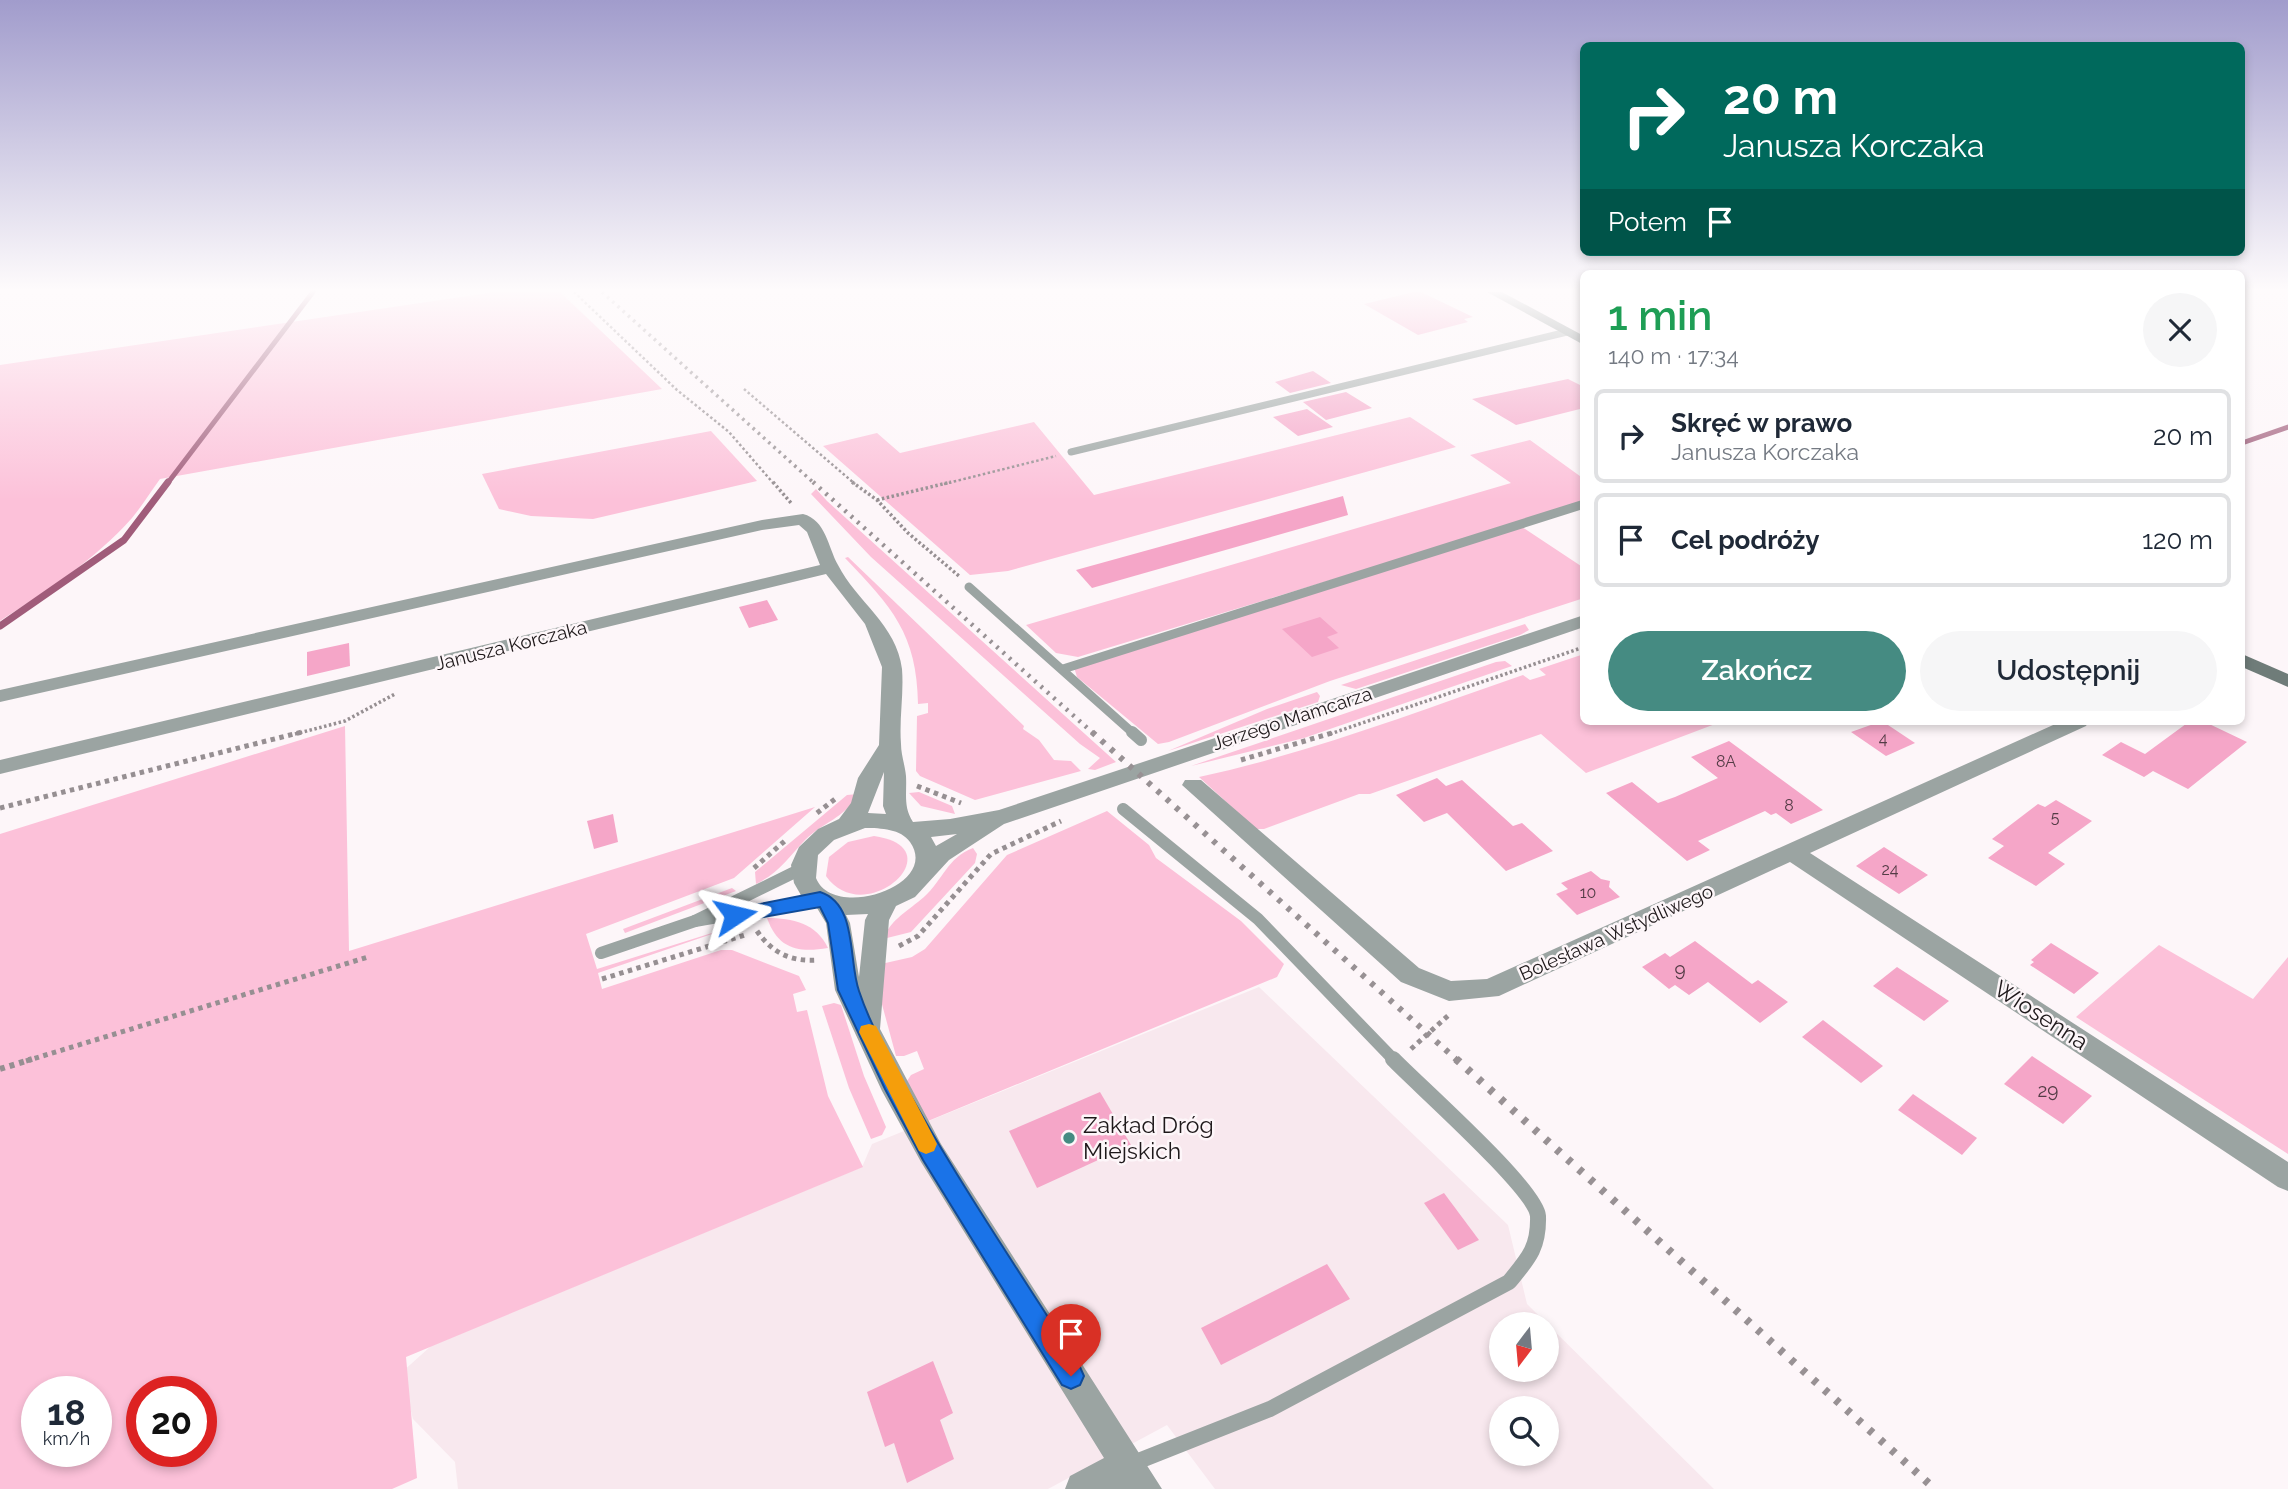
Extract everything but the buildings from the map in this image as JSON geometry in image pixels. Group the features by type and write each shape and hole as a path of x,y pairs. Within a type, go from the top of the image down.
{"street":[{"path":"0,696 762,525 803,519 815,530 830,568 874,623 887,652 892,667 890,745 895,776 894,806 908,828 926,847 926,868 911,888 886,902 855,908 823,900"},
{"name":"Janusza Korczaka","path":"0,767 830,568"},
{"name":"Jerzego Mamcarza","path":"908,828 1002,817 1580,622"},
{"path":"2245,661 2288,681"},
{"name":"Bolesława Wstydliwego","path":"1193,785 1410,975 1449,992 1490,989 2070,725"},
{"path":"847,825 862,805 869,778 890,745"},
{"name":"Jerzego Mamcarza","path":"926,868 942,854 1002,817"},
{"path":"908,828 876,820 847,825 822,838 812,847 803,868 808,888 823,900 838,923 848,990 892,1083 931,1153 1136,1477 1083,1489"},
{"name":"Wiosenna","path":"1793,853 2288,1178"},
{"path":"867,1029 872,951 877,920 886,902"}],"lane":[{"path":"1071,452 1445,361"},
{"path":"1063,669 1580,505"},
{"path":"969,587 1141,740"},
{"path":"1124,809 1258,919 1406,1073 1512,1176 1538,1213 1535,1251 1509,1282 1136,1477"},
{"path":"601,953 695,921 803,868"},
{"path":"695,921 823,900"}],"path":[{"path":"647,361 729,432 774,481 803,519"},
{"path":"744,389 843,475 877,500 908,533 953,569 969,587"},
{"path":"877,500 1071,452"},
{"path":"1238,761 1288,748 1580,649"},
{"path":"0,808 345,721 404,689"},
{"path":"807,821 839,796"},
{"path":"894,947 918,936 991,854 1073,816"},
{"path":"752,870 788,838"},
{"path":"602,979 758,931 762,942 791,960 803,962 822,959"},
{"path":"0,1069 368,957"},
{"path":"1406,1073 1409,1050 1451,1012 1449,992"}],"shaded area":[{"path":"24,361 633,361 662,389 160,479 132,518 102,548 0,621 0,365"},
{"path":"1410,417 1456,447 1008,571 970,575 823,446 877,433 900,453 1034,422 1094,495"},
{"path":"711,431 757,481 593,519 531,516 499,509 482,474"},
{"path":"1530,440 1580,476 1580,504 1078,657 1056,653 1026,625 1511,483 1470,455"},
{"path":"816,489 1116,762 1095,770 1088,769 1100,758 1080,744 871,557 811,494"},
{"path":"1522,527 1580,565 1580,599 1330,681 1169,742 1158,744 1077,677 1074,667"},
{"path":"848,557 1024,726 1023,729 1039,740 1054,760 1071,761 1081,771 975,800 920,776 916,771 917,716 928,713 928,703 918,704 913,659 899,623 876,592 845,558"},
{"path":"1525,624 1529,630 1520,635 1356,689 1341,685"},
{"path":"1580,655 1580,725 1712,725 1586,773 1541,734 1370,794 1359,794 1264,829 1256,829 1199,777 1322,744 1523,675 1530,680 1546,675 1539,669"},
{"path":"1505,661 1512,666 1304,738 1191,766 1496,662"},
{"path":"1317,692 1320,696 1318,702 1168,751 1267,709"},
{"path":"345,726 349,951 815,807 734,878 586,934 597,969 747,922 598,973 602,989 721,950 732,950 799,976 806,990 793,994 797,1012 807,1010 828,1096 863,1167 406,1357 417,1478 392,1489 0,1489 0,834"},
{"path":"919,792 952,806 955,814 921,806 909,793"},
{"path":"858,794 840,815 812,834 777,870 756,884 755,872 847,795"},
{"path":"1107,811 1149,845 1156,858 1241,921 1284,964 1277,977 928,1121 907,1081 911,1075 924,1069 917,1051 896,1056 880,997 881,964 912,957 925,949 1007,855"},
{"path":"874,836 897,843 907,855 905,868 895,881 880,891 861,895 842,891 826,876 829,857 848,842"},
{"path":"973,848 977,854 975,863 911,932 883,939 895,921 924,897 951,863"},
{"path":"732,888 736,891 625,933 623,929"},
{"path":"767,918 786,919 803,924 817,933 828,948 807,950 790,946 777,936"},
{"path":"2159,945 2253,999 2288,957 2288,1154 2076,1017"},
{"path":"1259,987 1508,1225 1527,1304 1535,1312 1489,1312 1489,1382 1559,1382 1559,1336 1714,1489 1215,1489 1167,1425 1048,1489 458,1489 455,1462 413,1419 401,1373 431,1346 862,1167 872,1144"},
{"path":"834,1003 841,1005 864,1076 886,1127 882,1135 871,1139 849,1088 822,1006"}],"waterway":[{"path":"167,484 260,361"},
{"path":"2245,442 2288,427"},
{"path":"0,626 124,540 168,482"}],"railway":[{"path":"679,361 815,484"},
{"path":"813,482 1094,734"},
{"path":"1092,732 1458,1061"},
{"path":"1456,1059 1935,1489"}],"slow traffic":[{"path":"869,1032 892,1083 926,1144"}],"place":[{"name":"Zakład Dróg Miejskich","path":"1069,1138"}],"route":[{"path":"735,915 820,899 826,902 838,923 848,990 892,1083 931,1153 1071,1376"}]}
